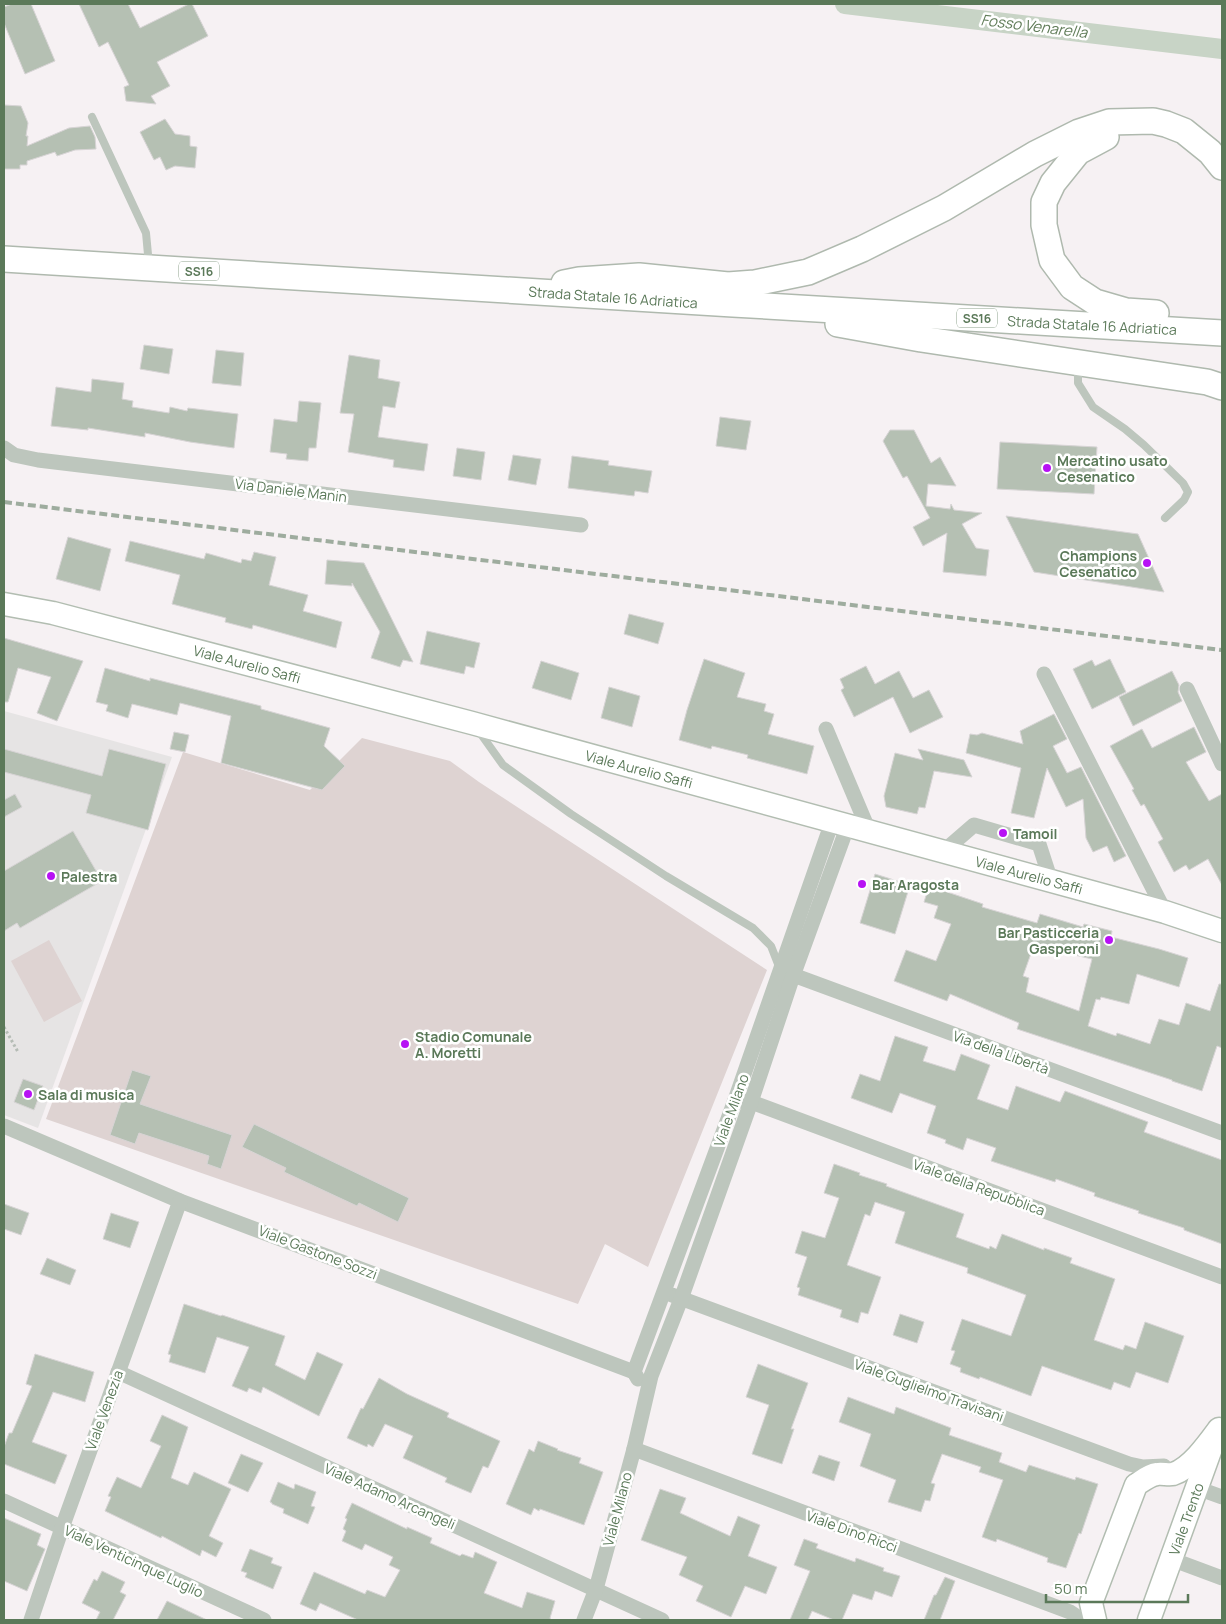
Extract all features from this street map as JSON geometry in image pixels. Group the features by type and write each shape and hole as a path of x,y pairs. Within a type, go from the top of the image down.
{"main road":[{"path":"532,291 579,280 608,277 639,276 728,285 755,283 808,272 862,249 944,208 1036,154 1079,132 1109,122 1153,121 1166,124 1184,132 1210,152 1222,167"},
{"path":"1153,121 1127,128 1096,141 1078,152 1053,182 1044,202 1044,225 1052,260 1072,286 1095,302 1126,310 1222,317"},
{"name":"Strada Statale 16 Adriatica","path":"4,258 1222,333"},
{"path":"733,304 921,339 1207,382 1222,387"}],"street":[{"name":"Via Daniele Manin","path":"4,448 14,455 38,460 581,525"},
{"name":"Viale Aurelio Saffi","path":"4,592 53,613"},
{"name":"Viale Aurelio Saffi","path":"4,604 53,613 472,723 1165,912 1222,931"},
{"path":"1044,674 1165,912"},
{"path":"1187,689 1222,764"},
{"path":"826,729 869,830"},
{"name":"Viale Milano","path":"634,1372 735,1100 786,972 840,823"},
{"path":"944,851 974,825 1039,844 1051,881"},
{"name":"Viale Milano","path":"584,1620 596,1589 634,1449 651,1376 681,1299 751,1102 786,972"},
{"name":"Via della Libertà","path":"786,972 1222,1133"},
{"name":"Viale della Repubblica","path":"735,1100 751,1102 1222,1278"},
{"name":"Viale Gastone Sozzi","path":"4,1126 180,1201 634,1372"},
{"name":"Viale Venezia","path":"31,1620 62,1528 180,1201"},
{"name":"Viale Guglielmo Travisani","path":"664,1292 1129,1464 1143,1467 1160,1467 1196,1457"},
{"name":"Viale Adamo Arcangeli","path":"118,1372 662,1620"},
{"path":"634,1372 646,1396"},
{"path":"1085,1614 1136,1485 1145,1478 1156,1474 1172,1474 1182,1468 1196,1457 1220,1424"},
{"name":"Viale Trento","path":"1150,1620 1220,1424"},
{"name":"Viale Dino Ricci","path":"634,1449 1085,1614"},
{"path":"1115,1458 1133,1477 1136,1485"},
{"path":"1172,1474 1183,1484 1189,1495 1194,1497 1222,1497"},
{"name":"Viale Venticinque Luglio","path":"4,1501 264,1620"},
{"path":"1171,1560 1222,1578"}],"lane":[{"path":"92,117 146,233 150,268"},
{"path":"1078,363 1078,383 1094,407 1126,429 1183,483 1188,492 1184,500 1165,518"},
{"path":"472,723 503,765 571,814 666,876 753,928 771,946 786,972"}],"path":[{"path":"4,1027 18,1052"}],"shaded area":[{"path":"4,711 172,757 38,1128 4,1115"},
{"name":"Stadio Comunale A. Moretti","path":"362,738 450,761 479,782 767,970 648,1267 605,1244 578,1304 46,1119 183,752 310,790"},
{"path":"49,940 82,1001 44,1022 11,961"}],"building":[{"path":"12,4 31,4 55,61 25,74 4,23 4,7"},
{"path":"79,4 128,4 140,28 192,4 208,36 157,62 170,86 151,96 156,104 126,101 124,87 129,85 108,42 99,47"},
{"path":"4,105 21,106 28,123 27,146 69,128 90,126 95,137 96,149 75,150 57,156 55,152 27,161 27,165 20,165 20,169 4,169"},
{"path":"165,119 175,134 190,136 190,146 197,147 195,168 175,166 166,170 160,157 154,160 140,132"},
{"path":"144,345 173,349 169,374 140,369"},
{"path":"216,350 244,353 241,386 212,383"},
{"path":"349,355 380,360 378,378 400,382 395,408 383,406 378,437 428,444 424,471 393,467 394,460 348,452 354,414 340,413"},
{"path":"92,379 124,383 122,399 133,401 132,407 169,413 170,407 187,411 188,408 238,414 234,448 145,433 145,437 88,428 88,430 51,426 56,387 91,392"},
{"path":"299,401 321,403 316,448 309,448 308,461 286,459 287,454 270,452 274,419 297,422"},
{"path":"720,417 751,421 746,450 716,446"},
{"path":"890,430 914,430 931,463 940,457 956,486 928,484 926,506 950,509 951,504 954,510 982,513 962,524 976,548 989,550 986,576 943,572 947,533 923,546 913,527 930,518 907,476 903,478 883,441"},
{"name":"Mercatino usato Cesenatico","path":"1000,442 1097,447 1094,494 997,489"},
{"path":"457,448 485,452 481,480 453,476"},
{"path":"513,455 541,459 536,485 508,480"},
{"path":"572,456 609,461 608,465 652,471 648,493 635,491 634,496 568,488"},
{"path":"1006,516 1138,534 1164,592 1034,572"},
{"path":"68,537 111,549 100,591 56,579"},
{"path":"130,541 204,559 206,553 241,563 242,559 251,561 254,552 276,557 269,585 308,595 303,611 342,622 336,648 253,625 252,629 225,622 226,618 172,604 180,575 125,561"},
{"path":"327,560 364,563 413,662 403,660 400,667 371,658 380,632 352,583 352,586 325,584"},
{"path":"629,614 664,623 658,644 624,634"},
{"path":"427,631 480,643 474,668 466,666 464,674 420,664"},
{"path":"4,638 83,661 57,721 37,713 51,677 18,668 8,702 4,702"},
{"path":"704,659 745,673 737,697 766,704 764,711 774,714 768,734 814,746 807,774 747,758 748,755 712,746 711,749 679,740"},
{"path":"1110,659 1126,692 1092,709 1073,669 1092,660 1095,666"},
{"path":"541,661 579,673 571,700 532,688"},
{"path":"866,666 875,684 899,671 913,698 929,690 943,717 910,733 893,697 854,717 841,690 844,688 840,679"},
{"path":"105,668 150,681 150,678 261,706 261,709 330,728 324,746 345,766 322,790 221,763 231,716 180,703 177,715 132,704 128,718 106,711 108,705 96,702"},
{"path":"1172,671 1179,685 1178,692 1182,701 1133,726 1119,697"},
{"path":"609,687 640,696 632,727 601,718"},
{"path":"1054,714 1067,739 1053,746 1067,773 1081,767 1126,856 1114,862 1107,846 1093,852 1086,838 1083,799 1066,807 1047,768 1034,818 1011,813 1021,768 966,753 970,734 977,735 982,733 1023,744 1020,731"},
{"path":"1194,727 1206,752 1186,762 1209,801 1222,794 1222,885 1208,859 1189,870 1186,865 1174,872 1158,842 1163,839 1144,804 1141,806 1132,790 1134,789 1110,746 1142,729 1152,748"},
{"path":"174,732 189,735 185,752 170,749"},
{"path":"4,749 102,776 109,749 166,764 148,830 86,813 91,795 4,772"},
{"path":"918,749 964,760 972,777 934,771 925,808 919,807 917,814 886,807 884,796 895,753 923,760"},
{"path":"15,794 22,807 4,817 4,800"},
{"name":"Palestra","path":"73,831 102,881 20,928 17,923 4,931 4,871"},
{"path":"875,874 910,885 895,934 860,923"},
{"path":"929,886 983,904 982,907 1037,923 1040,914 1083,927 1084,924 1112,931 1111,937 1188,958 1179,987 1137,974 1129,1004 1101,997 1100,1000 1096,999 1088,1026 1116,1036 1117,1033 1150,1044 1159,1019 1179,1025 1186,1003 1210,1011 1219,984 1222,984 1222,1048 1217,1046 1202,1091 1017,1029 1019,1023 950,994 947,1001 894,981 906,950 936,961 951,924 934,918 938,906 924,902","holes":["1034,945 1056,952 1092,959 1079,1011 1026,992 1029,978 1023,976"]},
{"path":"895,1036 928,1047 923,1061 955,1071 961,1054 990,1065 977,1099 1008,1110 1016,1086 1060,1102 1065,1091 1148,1122 1144,1132 1222,1160 1222,1244 1184,1230 1184,1228 1138,1213 1139,1211 1094,1196 1095,1193 1056,1179 1055,1182 991,1161 996,1148 967,1138 963,1150 945,1143 946,1140 927,1133 936,1106 900,1093 892,1113 851,1098 860,1074 880,1081"},
{"path":"132,1070 151,1076 140,1104 232,1135 221,1169 207,1164 209,1156 139,1133 135,1144 110,1135"},
{"name":"Sala di musica","path":"23,1079 43,1086 34,1110 14,1102"},
{"path":"254,1124 409,1198 398,1222 359,1203 357,1206 284,1172 286,1168 242,1147"},
{"path":"834,1164 887,1184 886,1186 964,1214 956,1237 989,1249 990,1246 996,1249 1002,1234 1044,1250 1044,1248 1072,1258 1070,1263 1115,1279 1094,1340 1123,1350 1125,1345 1136,1349 1145,1322 1184,1336 1168,1383 1136,1372 1130,1388 1114,1382 1111,1390 1042,1366 1031,1396 980,1377 979,1379 960,1372 961,1368 950,1364 955,1351 951,1350 962,1319 1011,1336 1026,1295 967,1273 968,1268 895,1243 905,1212 875,1202 870,1216 865,1214 847,1265 881,1277 868,1314 861,1312 858,1323 840,1317 842,1310 798,1295 800,1288 797,1287 807,1257 795,1253 802,1231 825,1238 839,1198 824,1193"},
{"path":"4,1204 29,1213 21,1235 4,1229"},
{"path":"111,1213 139,1222 130,1248 103,1239"},
{"path":"47,1258 76,1270 70,1285 40,1274"},
{"path":"184,1304 285,1336 275,1365 305,1380 317,1352 343,1364 319,1416 263,1387 261,1393 249,1388 247,1392 232,1386 249,1347 217,1337 205,1373 169,1362 171,1355 168,1354"},
{"path":"900,1314 924,1322 917,1343 893,1335"},
{"path":"35,1354 94,1372 85,1402 53,1392 32,1442 67,1455 55,1484 4,1464 4,1447 9,1433 12,1433 32,1386 26,1384"},
{"path":"758,1364 808,1383 791,1429 794,1429 782,1464 752,1454 769,1405 746,1397"},
{"path":"379,1378 407,1394 449,1413 447,1417 500,1441 488,1468 483,1466 471,1493 445,1482 447,1478 403,1458 413,1436 385,1424 373,1447 368,1444 367,1447 347,1438 361,1408 363,1409"},
{"path":"848,1397 894,1414 896,1407 951,1428 949,1435 1002,1453 999,1462 1026,1472 1029,1465 1075,1480 1076,1477 1098,1484 1081,1534 1079,1533 1066,1568 1047,1562 1048,1558 997,1539 996,1542 982,1537 1003,1480 979,1472 981,1467 942,1454 931,1483 935,1484 930,1501 925,1500 921,1512 888,1502 896,1480 860,1466 871,1434 839,1422"},
{"path":"162,1415 188,1427 171,1478 188,1485 194,1472 231,1489 209,1536 223,1543 216,1557 202,1550 200,1556 162,1536 161,1538 105,1511 111,1497 108,1496 117,1477 141,1488 161,1446 150,1441"},
{"path":"538,1441 581,1458 579,1463 603,1472 584,1525 540,1509 539,1511 534,1508 531,1515 506,1504 529,1449 534,1452"},
{"path":"241,1454 263,1463 248,1492 228,1483"},
{"path":"819,1455 840,1462 834,1481 812,1473"},
{"path":"278,1482 294,1489 295,1484 316,1492 311,1506 315,1507 308,1524 283,1513 284,1509 270,1502"},
{"path":"660,1489 686,1498 680,1513 730,1536 738,1516 760,1525 748,1556 777,1567 766,1594 745,1586 731,1617 696,1601 703,1586 679,1575 687,1557 641,1540"},
{"path":"352,1503 407,1529 407,1527 432,1538 430,1543 460,1556 462,1554 473,1558 475,1552 497,1562 484,1593 522,1608 527,1592 555,1601 551,1620 358,1620 320,1603 316,1611 300,1604 314,1572 365,1594 367,1590 385,1597 400,1570 389,1565 393,1557 365,1544 362,1550 342,1541 346,1531 343,1529 347,1519 345,1518"},
{"path":"4,1518 41,1534 37,1545 45,1549 27,1591 4,1581"},
{"path":"804,1539 818,1544 816,1548 855,1562 856,1558 884,1568 883,1571 900,1576 892,1597 875,1591 872,1600 853,1594 842,1620 834,1620 812,1611 808,1620 790,1620 810,1571 794,1565"},
{"path":"250,1549 273,1558 271,1563 282,1567 273,1589 245,1577 247,1573 241,1571"},
{"path":"102,1571 125,1582 120,1592 126,1595 113,1620 96,1620 100,1612 82,1603 94,1579 97,1581"},
{"path":"945,1577 955,1581 940,1620 924,1620 934,1595 936,1595"},
{"path":"167,1601 207,1620 157,1620"}],"waterway":[{"name":"Fosso Venarella","path":"845,4 1222,49"}],"railway":[{"path":"4,502 1222,650"}],"place":[{"name":"Mercatino usato Cesenatico","path":"1047,468"},
{"name":"Champions Cesenatico","path":"1147,563"},
{"name":"Tamoil","path":"1003,833"},
{"name":"Palestra","path":"51,876"},
{"name":"Bar Aragosta","path":"862,884"},
{"name":"Bar Pasticceria Gasperoni","path":"1109,940"},
{"name":"Stadio Comunale A. Moretti","path":"405,1044"},
{"name":"Sala di musica","path":"28,1094"}]}
